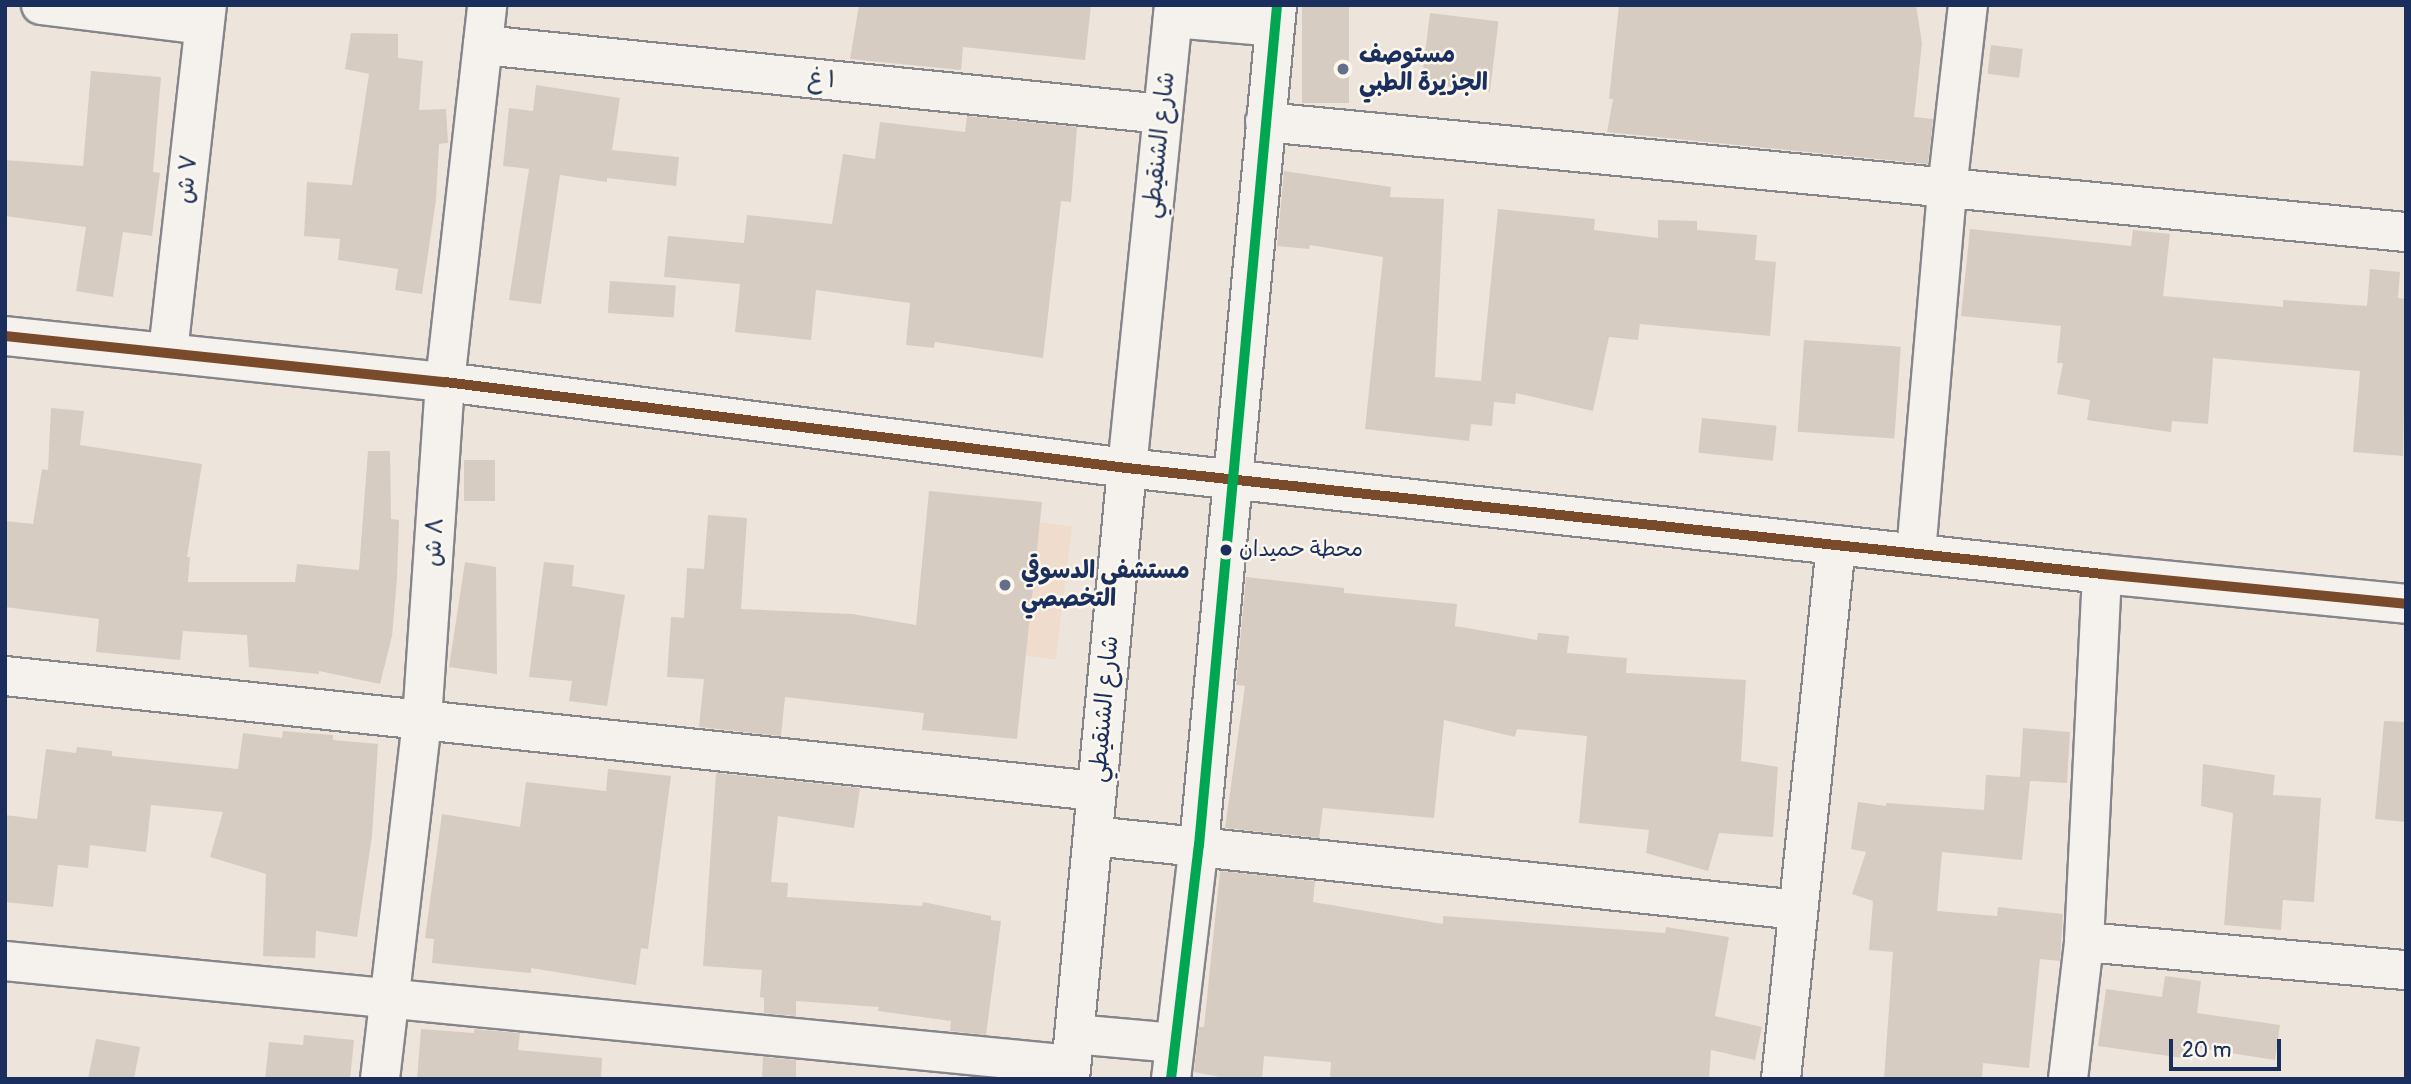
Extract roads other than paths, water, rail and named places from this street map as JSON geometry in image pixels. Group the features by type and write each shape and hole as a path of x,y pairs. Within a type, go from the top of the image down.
{"street":[{"path":"41,5 205,15"},
{"name":"٨ ش","path":"380,1079 387,1000 422,720 445,382 487,5"},
{"path":"1916,553 1947,189 1968,5"},
{"path":"5,961 387,1000 1072,1059 1173,1061 1199,845 1276,16 1173,12"},
{"name":"شارع الشنقيطي","path":"1072,1059 1126,468 1173,12"},
{"name":"٧ ش","path":"168,352 205,15"},
{"name":"١ غ","path":"483,45 1161,114"},
{"path":"1265,122 2406,232"},
{"path":"5,336 445,382 1126,468 2102,574 2406,604"},
{"path":"1781,1079 1836,545"},
{"path":"2068,1079 2084,943 2102,574"},
{"path":"5,676 1096,791"},
{"path":"1093,836 1199,845 1798,910"},
{"path":"2084,943 2406,970"}],"place":[{"name":"مستوصف الجزيرة الطبي","path":"1343,69"},
{"name":"محطة حميدان","path":"1226,550"},
{"name":"مستشفى الدسوقي التخصصي","path":"1005,585"}]}
